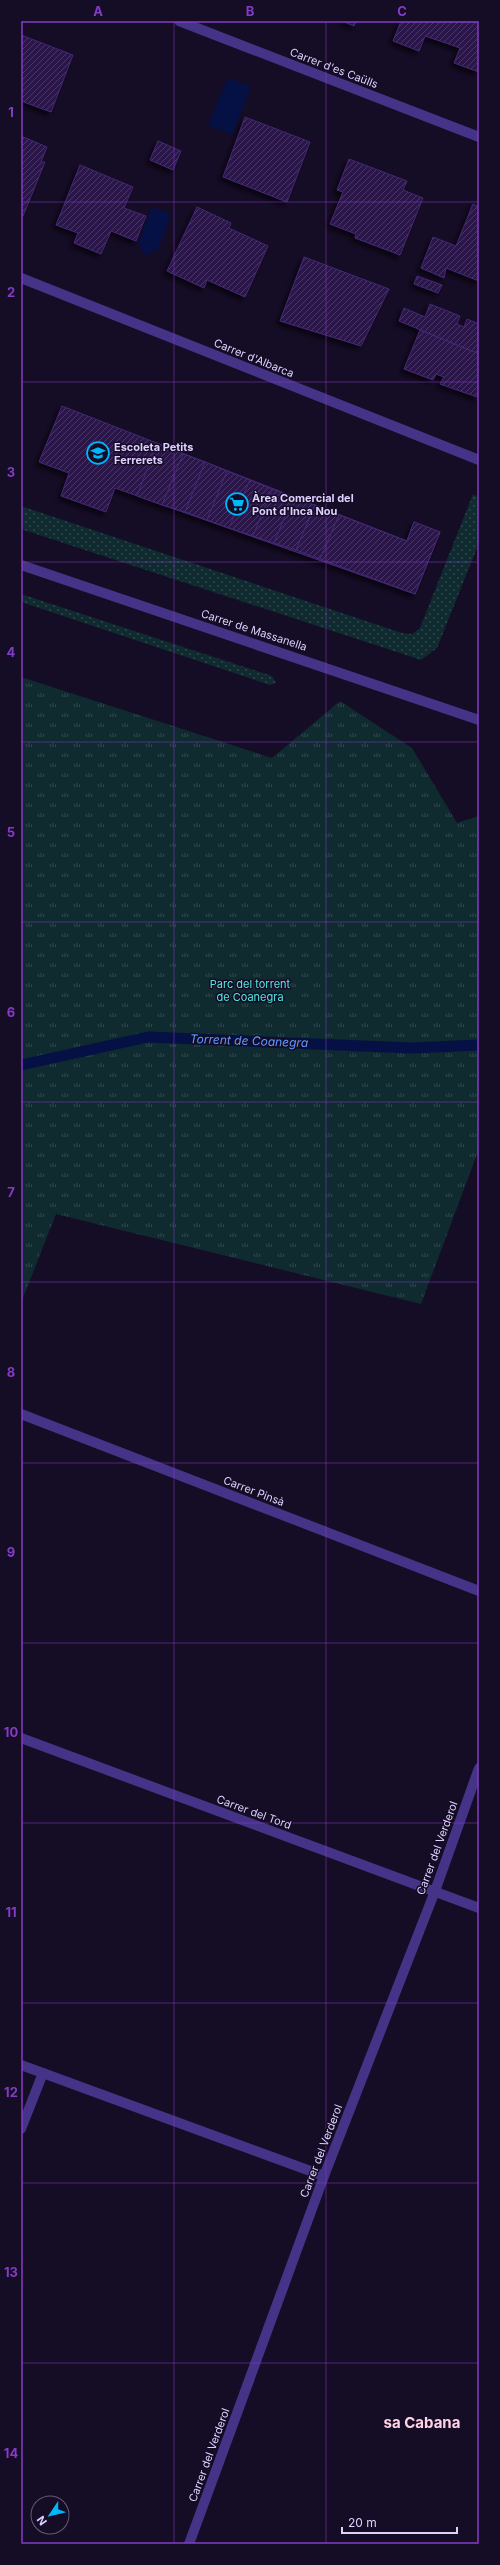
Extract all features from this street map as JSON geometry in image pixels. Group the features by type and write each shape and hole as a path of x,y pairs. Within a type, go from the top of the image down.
{"street":[{"name":"Carrer d'es Caülls","path":"180,21 479,137"},
{"name":"Carrer d'Albarca","path":"21,278 479,460"},
{"name":"Carrer de Massanella","path":"21,565 479,720"},
{"name":"Carrer Pinsà","path":"21,1414 479,1591"},
{"name":"Carrer del Tord","path":"21,1738 479,1908"},
{"name":"Carrer del Verderol","path":"190,2544 324,2176 435,1891 479,1768"},
{"path":"21,2065 324,2176"},
{"path":"21,2129 42,2073"}],"green space":[{"path":"473,494 479,498 479,543 437,648 421,660 21,529 21,506 402,633 412,634 420,628"},
{"path":"21,594 272,676 276,683 270,685 21,602"},
{"name":"Parc del torrent de Coanegra","path":"21,677 272,758 340,701 412,748 457,823 479,816 479,1149 421,1304 56,1214 21,1303"}],"shaded area":[{"path":"228,78 251,87 232,135 208,125"},
{"path":"152,207 171,214 157,252 154,250 147,255 142,252 141,245 138,244"}],"building":[{"path":"342,21 356,21 354,26"},
{"path":"401,21 479,21 479,72 454,63 460,48 425,36 419,51 393,41"},
{"path":"21,35 73,55 51,112 21,101"},
{"path":"245,117 310,142 287,202 223,177"},
{"path":"21,136 47,147 41,162 45,162 23,216 21,215"},
{"path":"158,141 181,151 173,170 150,160"},
{"path":"349,159 407,181 403,190 423,198 400,255 355,238 356,234 330,224 343,192 337,190"},
{"path":"80,165 133,187 124,208 146,216 136,241 111,231 101,254 74,243 78,233 56,225"},
{"path":"473,204 479,207 479,281 446,268 444,278 421,268 433,237 456,246"},
{"path":"197,207 231,223 229,228 268,246 245,297 207,280 204,288 167,271"},
{"path":"304,257 389,289 361,346 280,321"},
{"path":"417,276 442,285 438,293 414,284"},
{"path":"430,304 460,316 457,324 464,327 467,319 479,324 479,354 399,321 404,308 425,317"},
{"path":"420,330 479,354 479,391 477,397 440,384 444,377 436,374 433,380 404,369"},
{"name":"Àrea Comercial del Pont d'Inca Nou","path":"62,406 407,541 414,522 440,532 415,594 115,488 106,512 61,496 69,473 39,462"},
{"path":"157,443 183,454 162,505 137,496"},
{"path":"183,454 205,462 185,512 162,505"},
{"path":"205,462 227,471 207,520 185,512"},
{"path":"227,471 250,480 229,528 207,520"},
{"path":"250,480 272,489 253,536 229,528"},
{"path":"272,489 293,497 274,543 253,536"},
{"path":"293,497 315,505 296,550 274,543"},
{"path":"315,505 339,515 320,559 296,550"},
{"path":"339,515 407,541 414,522 440,532 415,594 320,559"}],"waterway":[{"name":"Torrent de Coanegra","path":"21,1065 148,1037 412,1048 479,1045"}],"place":[{"name":"Escoleta Petits Ferrerets","path":"98,453"},
{"name":"Àrea Comercial del Pont d'Inca Nou","path":"237,504"}],"district":[{"name":"sa Cabana","path":"422,2423"}]}
